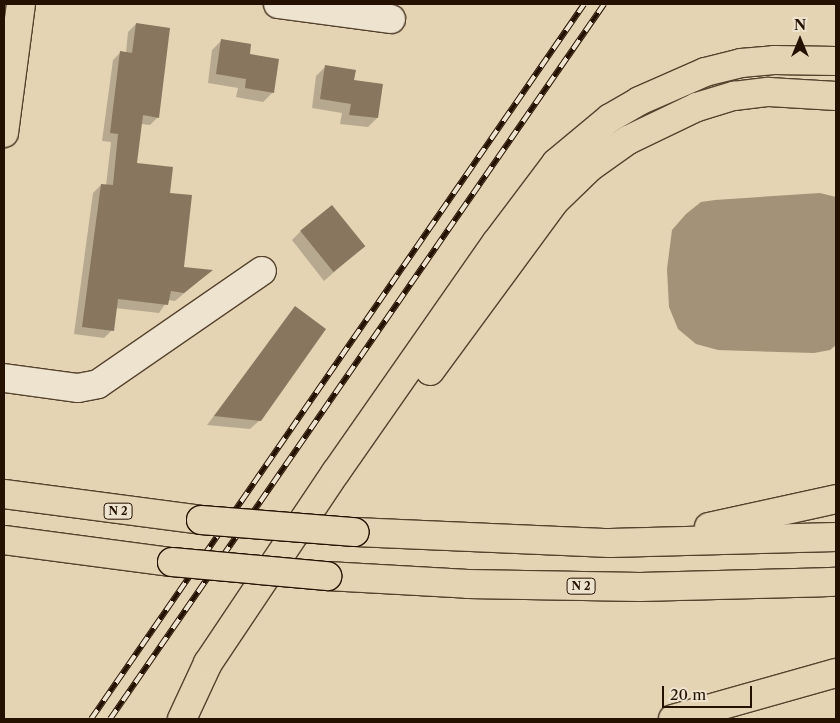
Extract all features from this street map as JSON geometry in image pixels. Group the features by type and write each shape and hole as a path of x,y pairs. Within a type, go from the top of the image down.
{"main road":[{"path":"4,133 21,4"},
{"path":"182,719 208,663 331,480 496,243 556,163 610,118 639,101 705,72 741,63 774,60 836,61"},
{"path":"197,719 236,653 374,448 555,200 590,167 628,140 698,107 734,96 769,92 836,96"},
{"name":"N 2","path":"4,494 201,520 355,532 610,543 836,537"},
{"path":"610,543 741,522 836,499"},
{"name":"N 2","path":"16,542 172,562 327,576 468,584 640,587 836,582"},
{"path":"673,719 836,673"}],"street":[{"path":"278,4 391,19"},
{"path":"4,378 78,388 98,384 262,271"}],"shaded area":[{"path":"820,193 836,197 836,345 830,350 814,353 718,350 696,344 678,329 669,307 667,269 672,230 686,214 701,202"}],"building":[{"path":"136,23 170,28 159,118 143,115 137,163 173,167 170,193 192,195 184,267 213,270 184,293 171,291 168,305 118,299 114,331 82,327 101,184 113,185 118,134 110,133 120,51 132,53"},
{"path":"221,39 251,44 250,54 279,59 274,93 245,88 246,79 216,74"},
{"path":"325,65 356,70 354,80 383,84 378,118 349,115 351,104 320,99"},
{"path":"332,205 365,246 333,272 300,231"},
{"path":"295,306 326,329 261,421 214,416"}],"railway":[{"path":"91,719 584,4"},
{"path":"110,719 604,4"}]}
